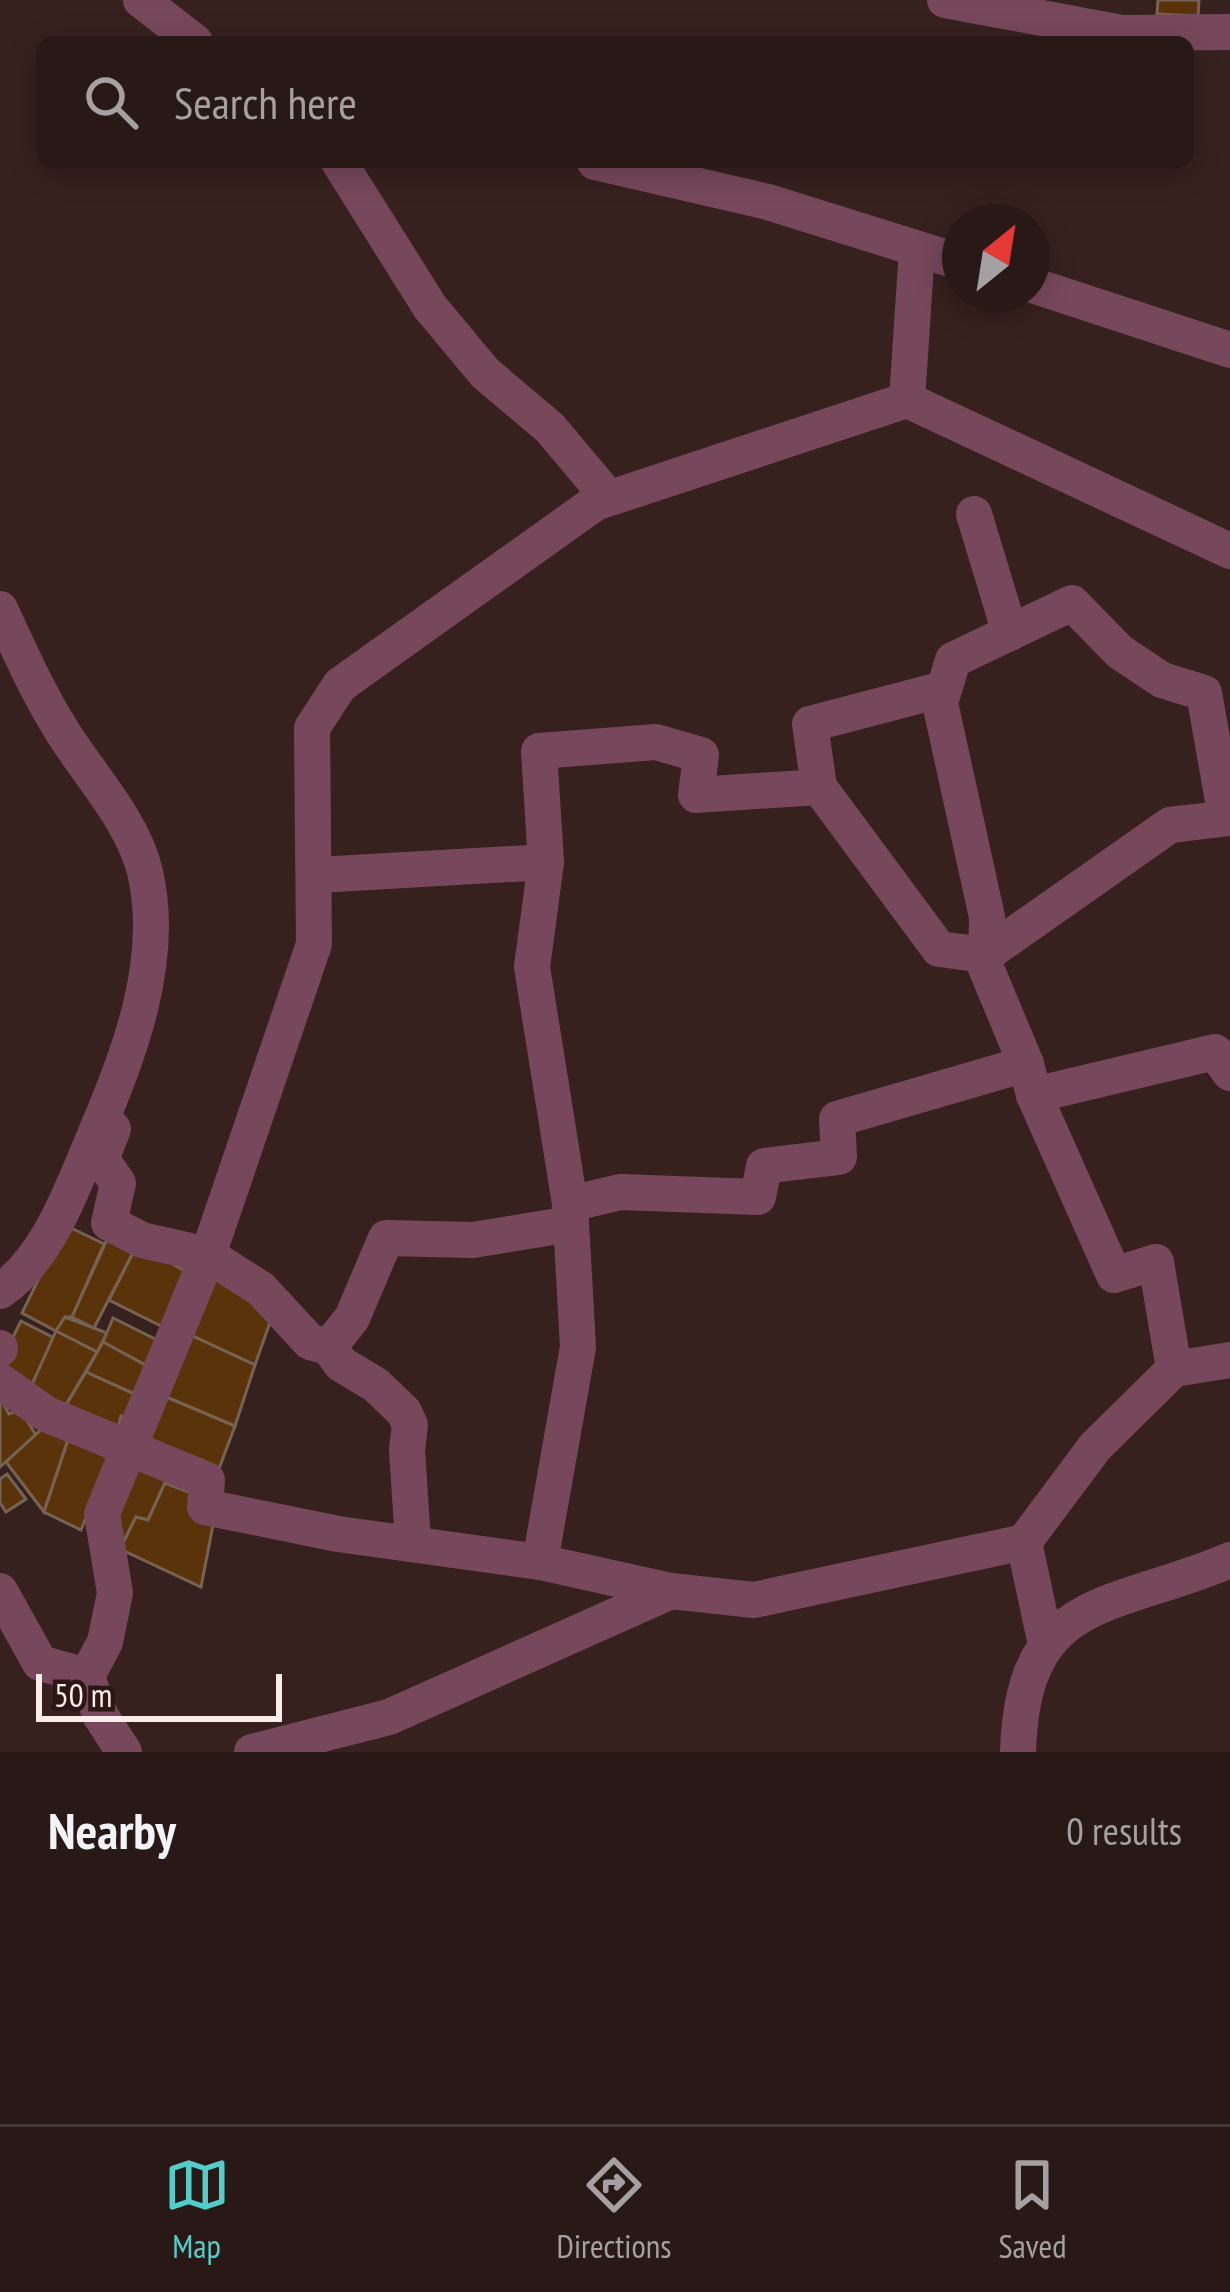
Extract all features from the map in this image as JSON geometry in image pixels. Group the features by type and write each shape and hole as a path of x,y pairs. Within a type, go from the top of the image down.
{"street":[{"path":"141,0 187,36"},
{"path":"945,0 1122,33 1230,32"},
{"path":"343,168 430,307 485,373 550,428 608,497"},
{"path":"621,168 768,202 942,257"},
{"path":"907,400 916,249"},
{"path":"1050,291 1230,350"},
{"path":"124,1752 100,1715 87,1676 105,1642 115,1593 102,1514 208,1255 314,944 312,728 352,673 574,515 608,497 907,400 1230,550"},
{"path":"974,514 1010,633"},
{"path":"944,689 810,724 818,787 939,950 986,955 1170,825 1228,818 1204,694 1162,680 1120,652 1072,603 953,660 940,703 987,917 986,955 1030,1080 1114,1275 1156,1262 1174,1369"},
{"path":"0,609 61,729 124,825 145,869 150,952 136,1019 106,1109 37,1255 0,1291"},
{"path":"540,1562 578,1347 570,1214 532,967 546,862 539,751 656,742 701,754 696,795 818,787"},
{"path":"316,875 546,862"},
{"path":"329,1348 352,1318 386,1238 472,1240 570,1214 620,1192 758,1197 764,1166 838,1157 837,1119 1030,1080 1215,1052 1230,1073"},
{"path":"106,1109 120,1113 100,1159 118,1183 109,1223 142,1240 208,1255 261,1289 310,1342 329,1348 341,1364 376,1385 410,1425 413,1542"},
{"path":"0,1381 46,1414 207,1480 205,1507 338,1534 540,1562 671,1591 754,1600 1024,1542 1095,1447 1174,1369 1230,1360"},
{"path":"1018,1752 1023,1695 1045,1640 1024,1542"},
{"path":"1045,1640 1091,1611 1230,1560"},
{"path":"0,1591 40,1663 87,1676"},
{"path":"252,1752 389,1717 671,1591"}],"building":[{"path":"1158,0 1199,0 1198,16 1157,14"},
{"path":"65,1225 104,1244 72,1317 65,1317 56,1331 22,1313"},
{"path":"110,1233 137,1245 94,1328 72,1317"},
{"path":"137,1245 191,1274 167,1329 109,1300"},
{"path":"211,1263 273,1314 255,1365 186,1333"},
{"path":"65,1317 107,1333 97,1352 56,1331"},
{"path":"113,1318 161,1342 149,1367 103,1342"},
{"path":"21,1321 56,1339 30,1389 0,1363"},
{"path":"56,1331 97,1352 63,1410 30,1389"},
{"path":"186,1333 255,1365 235,1426 159,1394"},
{"path":"103,1342 149,1367 133,1393 86,1372"},
{"path":"86,1372 140,1397 133,1420 121,1416 117,1432 63,1410"},
{"path":"159,1394 235,1426 217,1474 142,1443"},
{"path":"0,1397 9,1414 20,1410 36,1435 0,1467"},
{"path":"46,1425 68,1440 44,1512 6,1462"},
{"path":"68,1440 110,1457 81,1530 44,1512"},
{"path":"134,1462 168,1476 148,1520 136,1517 120,1549 97,1540"},
{"path":"7,1474 26,1499 6,1512 0,1503 0,1479"},
{"path":"165,1483 194,1494 213,1525 201,1587 120,1549 136,1517 148,1520"}]}
